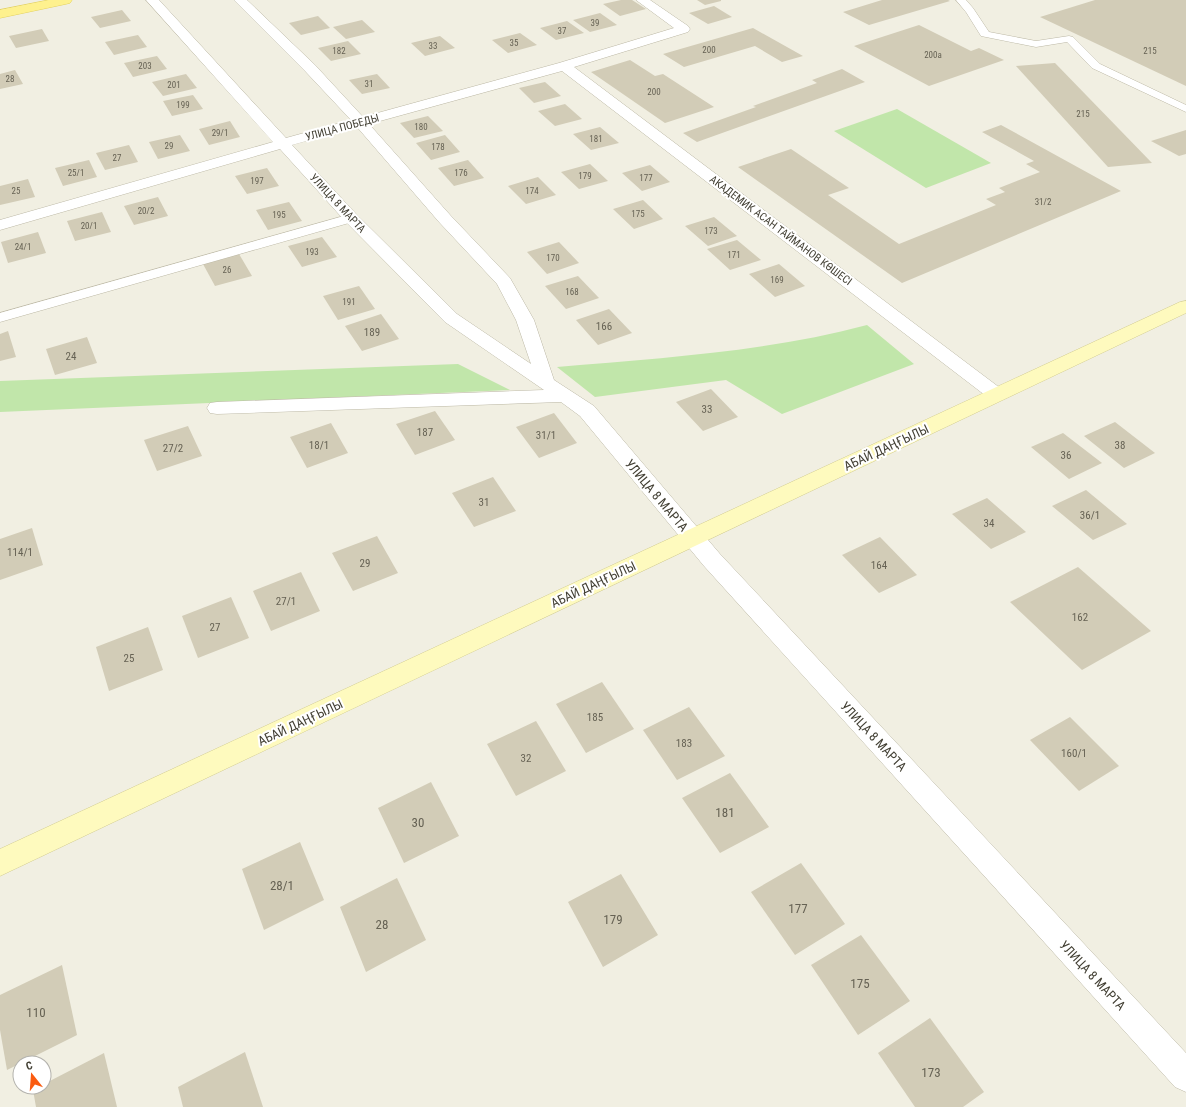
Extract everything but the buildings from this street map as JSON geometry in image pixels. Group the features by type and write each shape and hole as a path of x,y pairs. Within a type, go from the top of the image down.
{"main road":[{"path":"0,8 36,0"},
{"path":"0,14 66,0"},
{"name":"АБАЙ ДАҢҒЫЛЫ","path":"0,863 1186,306"}],"street":[{"name":"УЛИЦА 8 МАРТА","path":"152,0 351,218 451,318 587,412 692,538 1186,1076"},
{"path":"240,0 310,68 360,122 445,219 504,282 525,320 536,347 546,383"},
{"name":"УЛИЦА ПОБЕДЫ","path":"0,224 284,143 564,66 684,29 642,0"},
{"name":"АКАДЕМИК АСАН ТАЙМАНОВ КӨШЕСІ","path":"564,66 997,395"},
{"path":"217,408 565,396"}],"lane":[{"path":"961,0 970,10 985,34 1036,44 1069,40 1096,66 1186,109"},
{"path":"0,318 351,218"}],"green space":[{"path":"897,109 991,163 926,188 834,131"},
{"path":"867,325 914,364 782,414 726,380 595,397 557,367 674,357 752,348 791,342"},
{"path":"458,364 510,390 0,412 0,381"}]}
